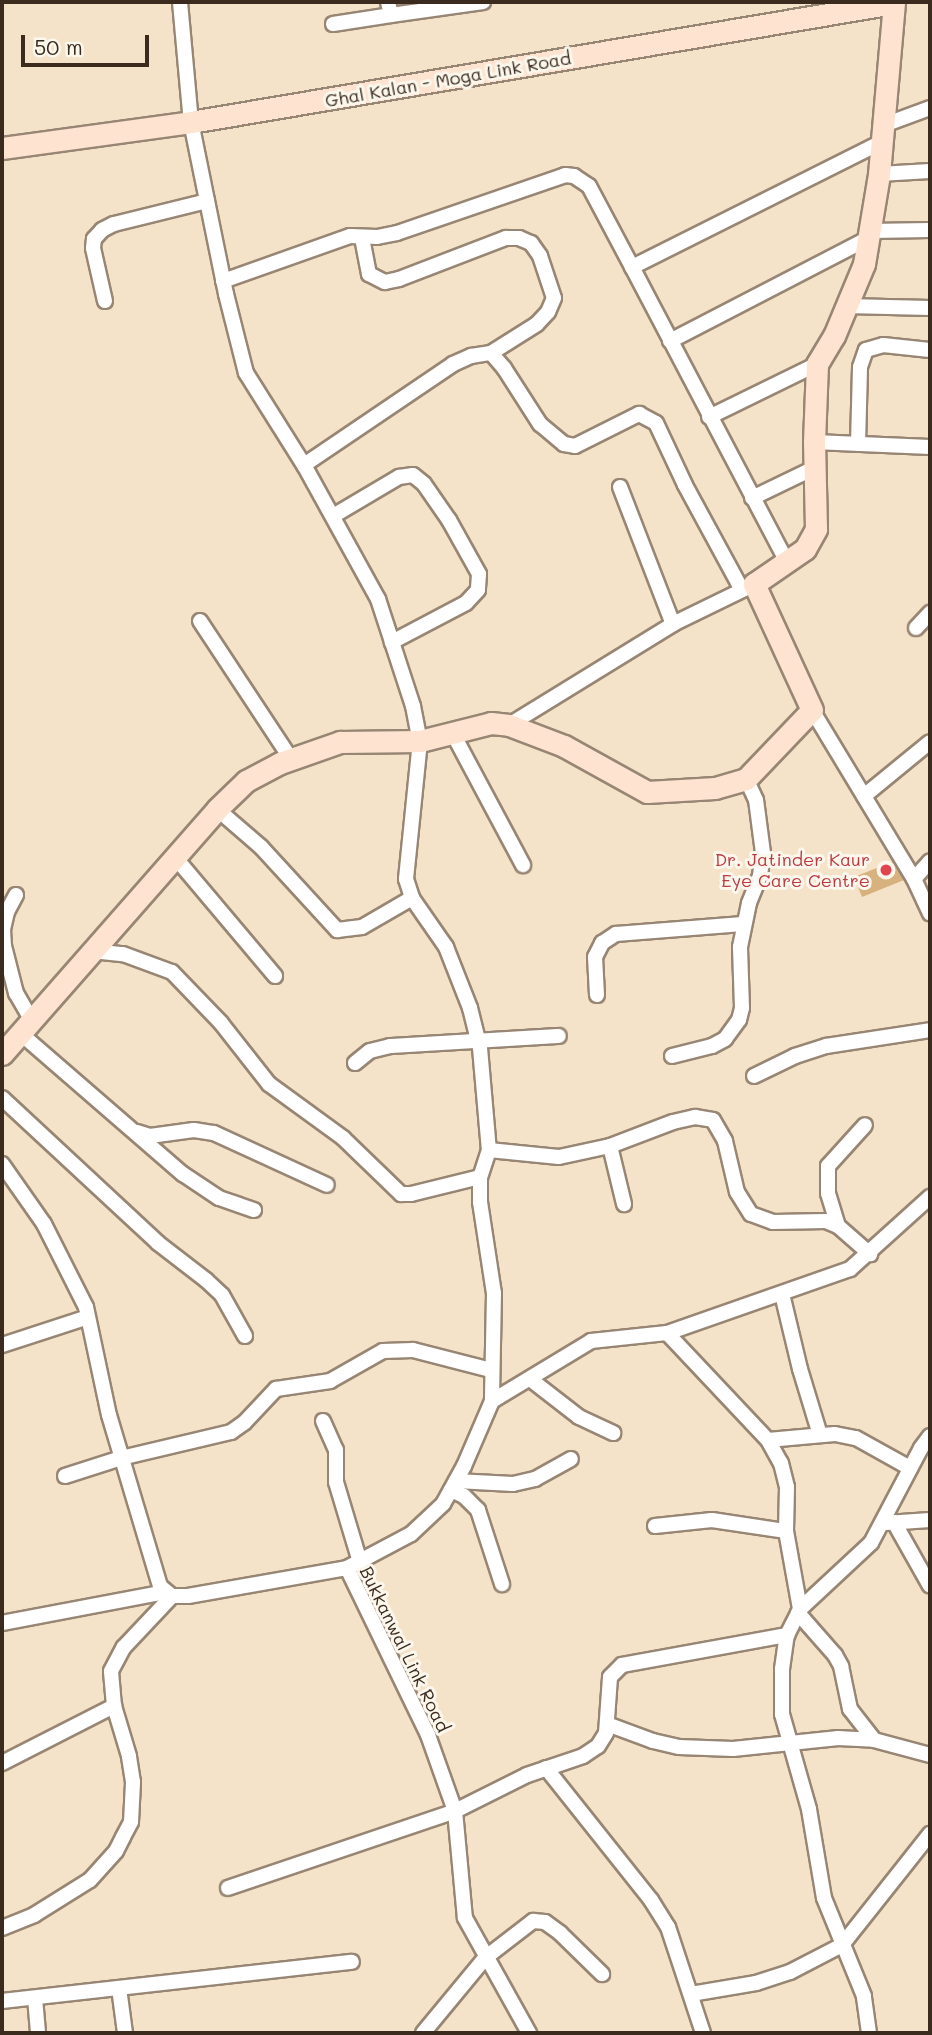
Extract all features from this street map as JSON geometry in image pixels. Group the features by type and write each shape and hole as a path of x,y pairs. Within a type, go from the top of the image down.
{"street":[{"path":"180,2 191,122 223,281 246,373 304,465 378,599 413,706 420,741 406,880 412,898 446,947 470,1008 478,1040 489,1150 480,1177 480,1202 494,1293 492,1401 443,1504 411,1534 354,1565 336,1482 336,1450 323,1420"},
{"path":"333,24 390,8 484,2"},
{"path":"509,724 673,624 748,587 805,548 816,529 814,442 817,364 864,264 879,174 894,3"},
{"name":"Ghal Kalan - Moga Link Road","path":"2,148 191,122 894,3"},
{"path":"632,267 930,108"},
{"path":"879,174 930,171"},
{"path":"223,281 328,242 349,236 362,238 397,233 555,176 574,176 589,187 787,562"},
{"path":"105,301 93,248 94,239 102,230 114,224 207,201"},
{"path":"670,341 869,234 930,230"},
{"path":"304,465 453,364 471,356 491,353 537,324 548,312 554,298 540,256 531,243 519,238 506,238 385,282 369,274 362,238"},
{"path":"846,306 930,308"},
{"path":"858,443 860,367 866,350 883,345 930,350"},
{"path":"491,353 504,368 540,424 564,444 575,446 639,414 656,423 685,485 748,587 812,710 914,879 930,914"},
{"path":"709,417 817,364"},
{"path":"814,442 930,447"},
{"path":"752,498 814,468"},
{"path":"333,516 399,477 413,475 424,484 449,520 479,574 478,590 466,603 392,642"},
{"path":"620,487 673,624"},
{"path":"916,628 930,613"},
{"path":"200,621 291,759"},
{"path":"2,1054 217,809 246,781 291,759 340,742 420,741 491,723 509,724 564,746 647,792 715,788 746,779 812,710"},
{"path":"452,732 523,865"},
{"path":"864,796 930,742"},
{"path":"672,1056 712,1046 734,1030 742,1008 740,947 743,924 760,876 763,853 755,800 746,779"},
{"path":"217,809 261,848 337,930 362,928 412,898"},
{"path":"174,856 275,976"},
{"path":"914,879 930,861"},
{"path":"16,895 3,929 4,946 25,1026 132,1131 203,1189 254,1210"},
{"path":"597,995 595,957 602,943 616,934 743,924"},
{"path":"92,951 123,954 172,972 220,1023 269,1084 343,1138 401,1194 425,1191 480,1177"},
{"path":"754,1076 795,1056 827,1046 930,1030"},
{"path":"355,1063 380,1048 559,1036"},
{"path":"2,1098 158,1243 214,1288 233,1312 245,1336"},
{"path":"489,1150 559,1157 610,1146 673,1122 695,1117 713,1120 725,1141 737,1192 751,1214 773,1222 826,1221 838,1226 870,1254"},
{"path":"838,1226 828,1193 828,1166 866,1125"},
{"path":"132,1131 150,1136 194,1130 214,1133 327,1185"},
{"path":"610,1146 624,1204"},
{"path":"2,1164 7,1184 44,1224 88,1317 121,1458 160,1586 169,1594 115,1660 111,1671 114,1706 130,1756 133,1782 133,1803 127,1830 116,1851 90,1880 34,1915 2,1928"},
{"path":"492,1401 591,1341 609,1336 667,1333 831,1278 870,1254 930,1197"},
{"path":"782,1294 800,1370 820,1435"},
{"path":"2,1345 88,1317"},
{"path":"667,1333 768,1440 781,1463 786,1487 786,1531 799,1611 841,1666 850,1709 874,1740"},
{"path":"65,1476 121,1458 231,1432 244,1423 276,1390 330,1381 383,1351 413,1350 491,1370"},
{"path":"530,1379 579,1417 614,1433"},
{"path":"768,1440 820,1435 856,1438 910,1468"},
{"path":"869,2033 864,1996 824,1898 809,1809 789,1744 780,1693 787,1634 799,1611 889,1523 910,1468 930,1436"},
{"path":"453,1485 513,1483 535,1479 571,1459"},
{"path":"453,1485 478,1510 502,1584"},
{"path":"655,1526 712,1520 786,1531"},
{"path":"889,1523 930,1520"},
{"path":"889,1523 930,1586"},
{"name":"Bukkanwal Link Road","path":"2,1623 169,1594 188,1596 354,1565 428,1735 455,1811 465,1918 529,2033"},
{"path":"228,1888 455,1811 498,1787 583,1756 598,1746 607,1724 610,1677 622,1665 787,1634"},
{"path":"2,1763 114,1706"},
{"path":"607,1724 653,1741 679,1747 733,1749 838,1738 874,1740 930,1755"},
{"path":"546,1768 651,1900 668,1927 703,2033"},
{"path":"691,1994 756,1983 790,1972 842,1945 930,1834"},
{"path":"423,2033 485,1958 520,1928 533,1921 545,1922 602,1974"},
{"path":"2,2001 352,1962"},
{"path":"119,1988 125,2033"},
{"path":"35,1998 38,2033"}],"building":[{"path":"892,862 904,880 862,897 854,877"}],"place":[{"name":"Dr. Jatinder Kaur Eye Care Centre","path":"886,870"}]}
